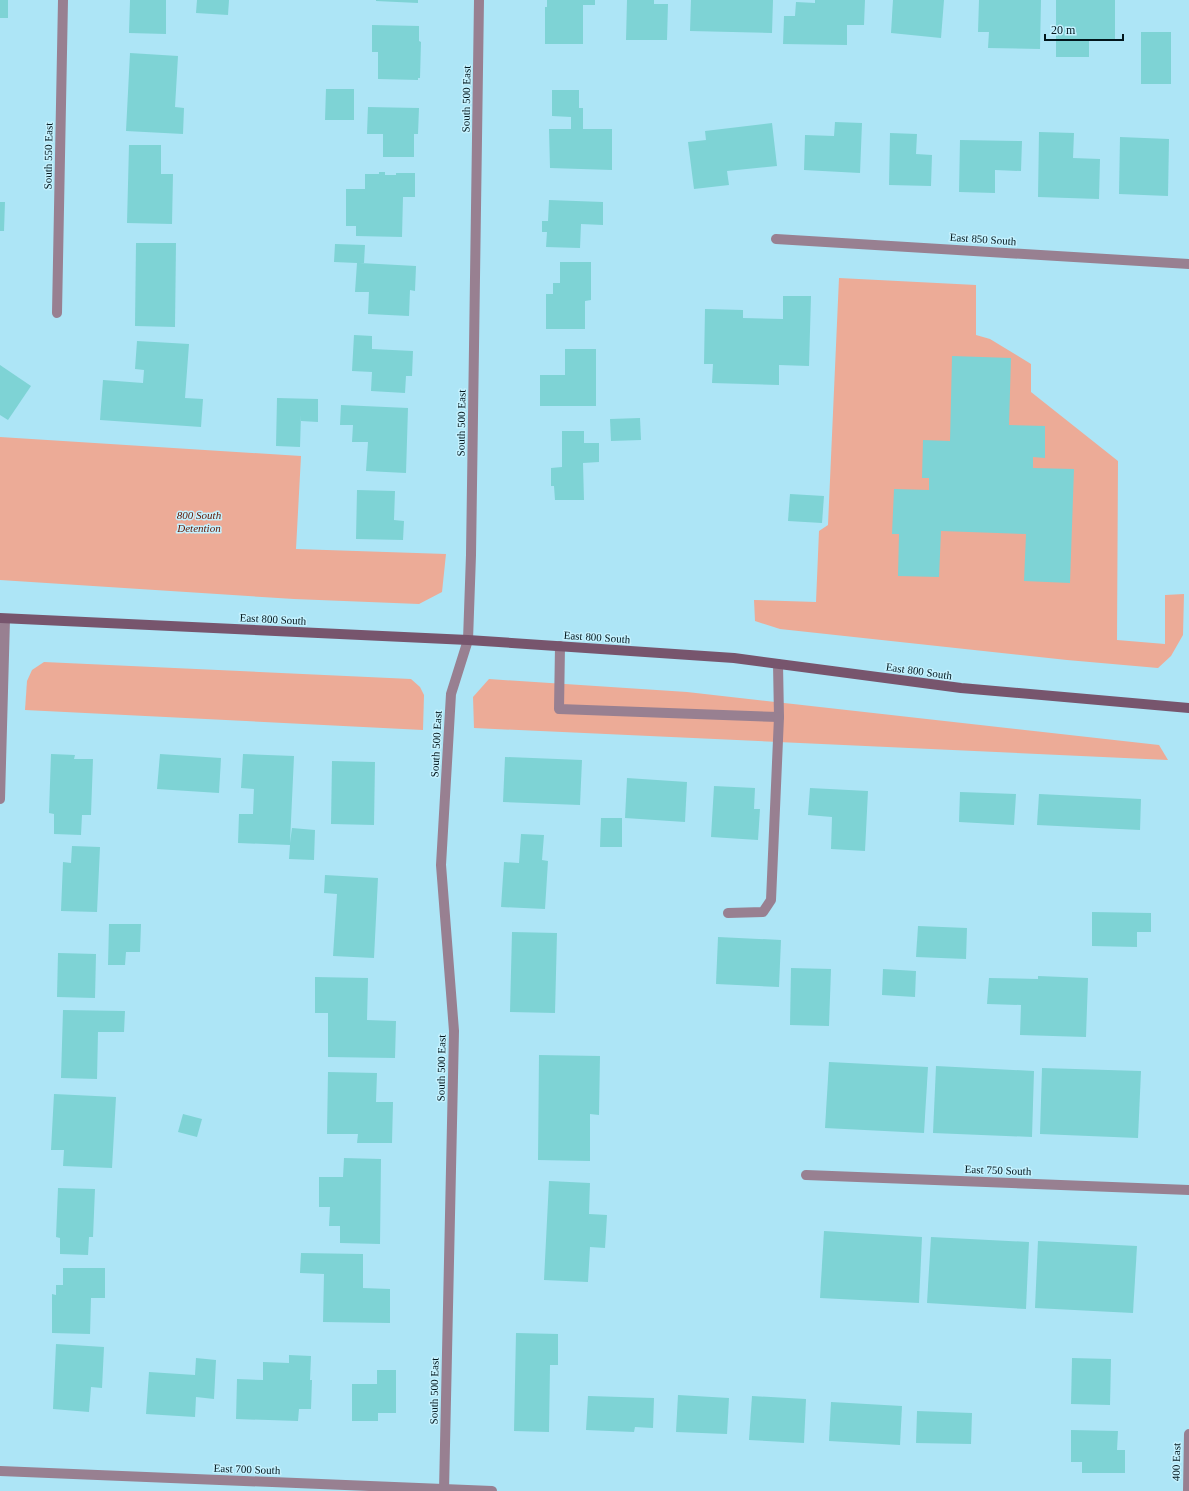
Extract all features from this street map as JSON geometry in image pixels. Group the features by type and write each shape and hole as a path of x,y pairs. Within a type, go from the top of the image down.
{"main road":[{"name":"East 800 South","path":"3,618 468,640 734,658 961,688 1189,708"}],"street":[{"name":"South 550 East","path":"57,313 63,0"},
{"name":"South 500 East","path":"444,1490 454,1031 441,865 451,694 468,640 471,555 479,0"},
{"name":"East 850 South","path":"776,239 1189,264"},
{"path":"0,799 3,618"},
{"path":"560,646 559,709 779,717"},
{"path":"728,913 763,912 771,900 779,717 778,664"},
{"name":"East 750 South","path":"806,1174 1189,1190"},
{"name":"400 East","path":"1188,1491 1189,1434"},
{"name":"East 700 South","path":"0,1471 492,1491"}],"green space":[{"path":"839,278 976,285 976,335 990,339 1031,364 1031,392 1118,461 1117,640 1165,644 1165,595 1184,594 1183,635 1171,656 1158,668 1067,660 780,629 755,621 754,600 816,602 819,531 828,525"},
{"name":"800 South Detention","path":"0,437 301,456 296,549 446,554 442,592 419,604 294,599 0,580"},
{"path":"44,662 411,679 420,687 424,695 423,730 25,710 27,681 32,670"},
{"path":"489,679 687,692 1159,745 1168,760 474,728 473,697"}],"building":[{"path":"0,0 8,0 8,18 0,18"},
{"path":"130,0 166,0 166,34 129,33"},
{"path":"197,0 229,0 228,15 196,13"},
{"path":"418,0 418,3 376,1"},
{"path":"547,0 595,0 595,5 583,5 583,44 545,44 545,7 547,7"},
{"path":"627,0 654,0 654,4 668,4 667,40 626,40"},
{"path":"691,0 773,0 772,33 690,31"},
{"path":"815,0 865,0 864,25 847,25 847,45 783,44 784,16 795,16 796,2 815,3"},
{"path":"893,0 944,0 941,38 891,33"},
{"path":"979,0 1041,0 1040,49 988,48 989,32 978,32"},
{"path":"1056,0 1115,0 1115,41 1089,40 1089,57 1056,57"},
{"path":"372,25 419,26 419,41 421,42 420,78 418,78 418,80 378,79 378,52 372,52"},
{"path":"1141,32 1171,32 1171,84 1141,84"},
{"path":"130,53 178,56 175,107 184,108 183,134 126,131"},
{"path":"326,89 354,89 354,120 325,120"},
{"path":"552,90 579,90 579,108 583,108 583,129 612,129 612,170 550,168 549,129 571,129 571,117 552,116"},
{"path":"368,107 419,108 418,134 414,134 414,157 383,157 383,134 367,134"},
{"path":"835,122 862,123 860,173 804,170 805,135 834,136"},
{"path":"772,123 777,166 727,171 729,185 694,189 688,142 706,140 705,131"},
{"path":"1039,132 1074,133 1073,158 1100,159 1099,199 1038,197"},
{"path":"890,133 917,134 916,154 932,155 931,186 889,185"},
{"path":"1120,137 1169,139 1168,196 1119,194"},
{"path":"960,140 1022,141 1021,171 995,170 995,193 959,192"},
{"path":"129,145 161,145 161,174 173,174 172,224 127,223"},
{"path":"379,172 385,172 385,175 396,175 396,173 415,173 415,197 403,197 402,237 356,236 356,226 346,226 346,189 365,189 365,174 379,174"},
{"path":"549,200 603,202 603,225 581,224 580,248 546,247 547,232 542,232 542,221 548,221"},
{"path":"0,202 5,202 4,231 0,231"},
{"path":"136,243 176,243 175,327 135,326"},
{"path":"335,244 365,245 364,263 360,263 416,266 415,291 410,290 409,316 368,314 369,292 355,292 357,263 334,262"},
{"path":"560,262 591,262 591,300 585,301 585,329 546,329 546,294 553,294 553,283 560,283"},
{"path":"783,296 811,296 809,366 779,365 779,385 712,383 713,364 704,364 705,309 743,310 743,318 783,319"},
{"path":"354,335 372,336 372,349 413,351 412,376 406,376 405,393 371,391 372,372 352,371"},
{"path":"137,341 189,344 185,398 203,399 201,427 100,420 103,380 143,383 144,370 135,369"},
{"path":"565,349 596,349 596,406 540,406 540,375 565,375"},
{"path":"952,356 1011,358 1009,425 1045,426 1045,458 1033,457 1033,468 1074,469 1070,583 1024,581 1026,534 941,531 939,577 898,576 899,534 892,534 894,489 929,490 929,478 922,478 923,440 950,441"},
{"path":"0,365 31,386 8,420 0,415"},
{"path":"277,398 318,399 318,422 301,421 301,415 300,447 276,446"},
{"path":"341,405 408,408 406,473 366,471 368,442 352,442 353,425 340,425"},
{"path":"640,418 641,440 611,441 610,419"},
{"path":"562,431 584,431 584,443 599,443 599,462 583,463 584,500 555,500 554,486 551,486 551,468 562,467"},
{"path":"357,490 395,491 394,520 404,521 403,540 356,539"},
{"path":"790,494 824,496 822,523 788,521"},
{"path":"51,754 75,755 74,759 93,759 91,815 82,815 81,835 54,834 54,814 49,813"},
{"path":"160,754 221,758 219,793 157,789"},
{"path":"243,754 294,756 290,843 292,828 315,830 314,860 289,859 290,845 238,843 239,814 253,814 254,789 241,788"},
{"path":"505,757 582,760 580,805 503,802"},
{"path":"332,761 375,762 374,825 331,824"},
{"path":"627,778 687,782 685,822 625,818"},
{"path":"714,786 755,788 754,809 760,809 758,840 711,837"},
{"path":"810,788 868,791 865,851 831,849 832,817 808,815"},
{"path":"960,792 1016,794 1014,825 959,822"},
{"path":"1039,794 1141,799 1140,830 1037,825"},
{"path":"601,818 622,818 622,847 600,847"},
{"path":"521,834 544,835 542,860 548,861 545,909 501,907 504,862 519,863"},
{"path":"72,846 100,847 97,912 61,911 63,862 71,863"},
{"path":"325,875 378,878 374,958 333,956 337,894 324,893"},
{"path":"1092,912 1151,913 1151,932 1137,932 1137,947 1092,946"},
{"path":"109,924 141,924 140,952 126,952 125,965 108,965"},
{"path":"918,926 967,928 966,959 916,957"},
{"path":"512,932 557,933 555,1013 510,1012"},
{"path":"718,937 781,940 779,987 716,984"},
{"path":"58,953 96,954 95,998 57,997"},
{"path":"791,968 831,969 829,1026 790,1025"},
{"path":"883,969 916,971 915,997 882,995"},
{"path":"1038,976 1088,978 1086,1037 1020,1035 1021,1005 987,1004 989,978 1038,979"},
{"path":"315,977 368,978 367,1020 396,1021 395,1058 328,1057 328,1013 315,1013"},
{"path":"63,1010 125,1011 124,1032 98,1032 97,1079 61,1078"},
{"path":"539,1055 600,1056 599,1115 590,1114 590,1161 538,1160"},
{"path":"829,1062 928,1067 924,1133 825,1128"},
{"path":"936,1066 1034,1071 1032,1137 933,1133"},
{"path":"1042,1068 1141,1071 1138,1138 1040,1134"},
{"path":"328,1072 377,1073 376,1102 393,1102 392,1143 357,1143 358,1134 327,1134"},
{"path":"54,1094 116,1097 112,1168 63,1166 64,1150 51,1150"},
{"path":"183,1114 202,1119 197,1137 178,1132"},
{"path":"344,1158 381,1159 380,1244 340,1243 340,1226 329,1226 330,1207 319,1207 319,1177 343,1177"},
{"path":"549,1181 590,1183 589,1214 607,1215 605,1248 590,1247 588,1282 544,1280"},
{"path":"58,1188 95,1189 93,1237 89,1237 88,1255 60,1254 60,1238 56,1237"},
{"path":"824,1231 922,1237 919,1303 820,1298"},
{"path":"931,1237 1029,1242 1026,1309 927,1303"},
{"path":"1038,1241 1137,1246 1133,1313 1035,1308"},
{"path":"301,1253 363,1254 363,1288 390,1289 390,1323 323,1322 324,1274 300,1273"},
{"path":"63,1268 105,1268 105,1298 91,1298 90,1334 52,1333 52,1294 56,1295 56,1285 63,1285"},
{"path":"516,1333 558,1334 558,1365 550,1365 549,1432 514,1431"},
{"path":"56,1344 104,1347 102,1388 91,1387 89,1412 53,1409"},
{"path":"289,1355 311,1356 311,1409 299,1409 298,1421 236,1419 237,1379 263,1380 263,1362 289,1363"},
{"path":"196,1358 216,1360 214,1399 196,1397 195,1417 146,1414 149,1372 195,1375"},
{"path":"1072,1358 1111,1359 1110,1405 1071,1404"},
{"path":"377,1370 396,1370 396,1413 378,1413 378,1421 352,1421 352,1384 377,1384"},
{"path":"678,1395 729,1398 727,1434 676,1432"},
{"path":"588,1396 654,1398 653,1428 635,1427 634,1432 586,1430"},
{"path":"752,1396 806,1399 804,1443 749,1440"},
{"path":"831,1402 902,1406 900,1445 829,1441"},
{"path":"917,1411 972,1413 971,1444 916,1443"},
{"path":"1071,1430 1118,1431 1117,1450 1125,1450 1125,1473 1082,1473 1082,1462 1071,1462"}]}
